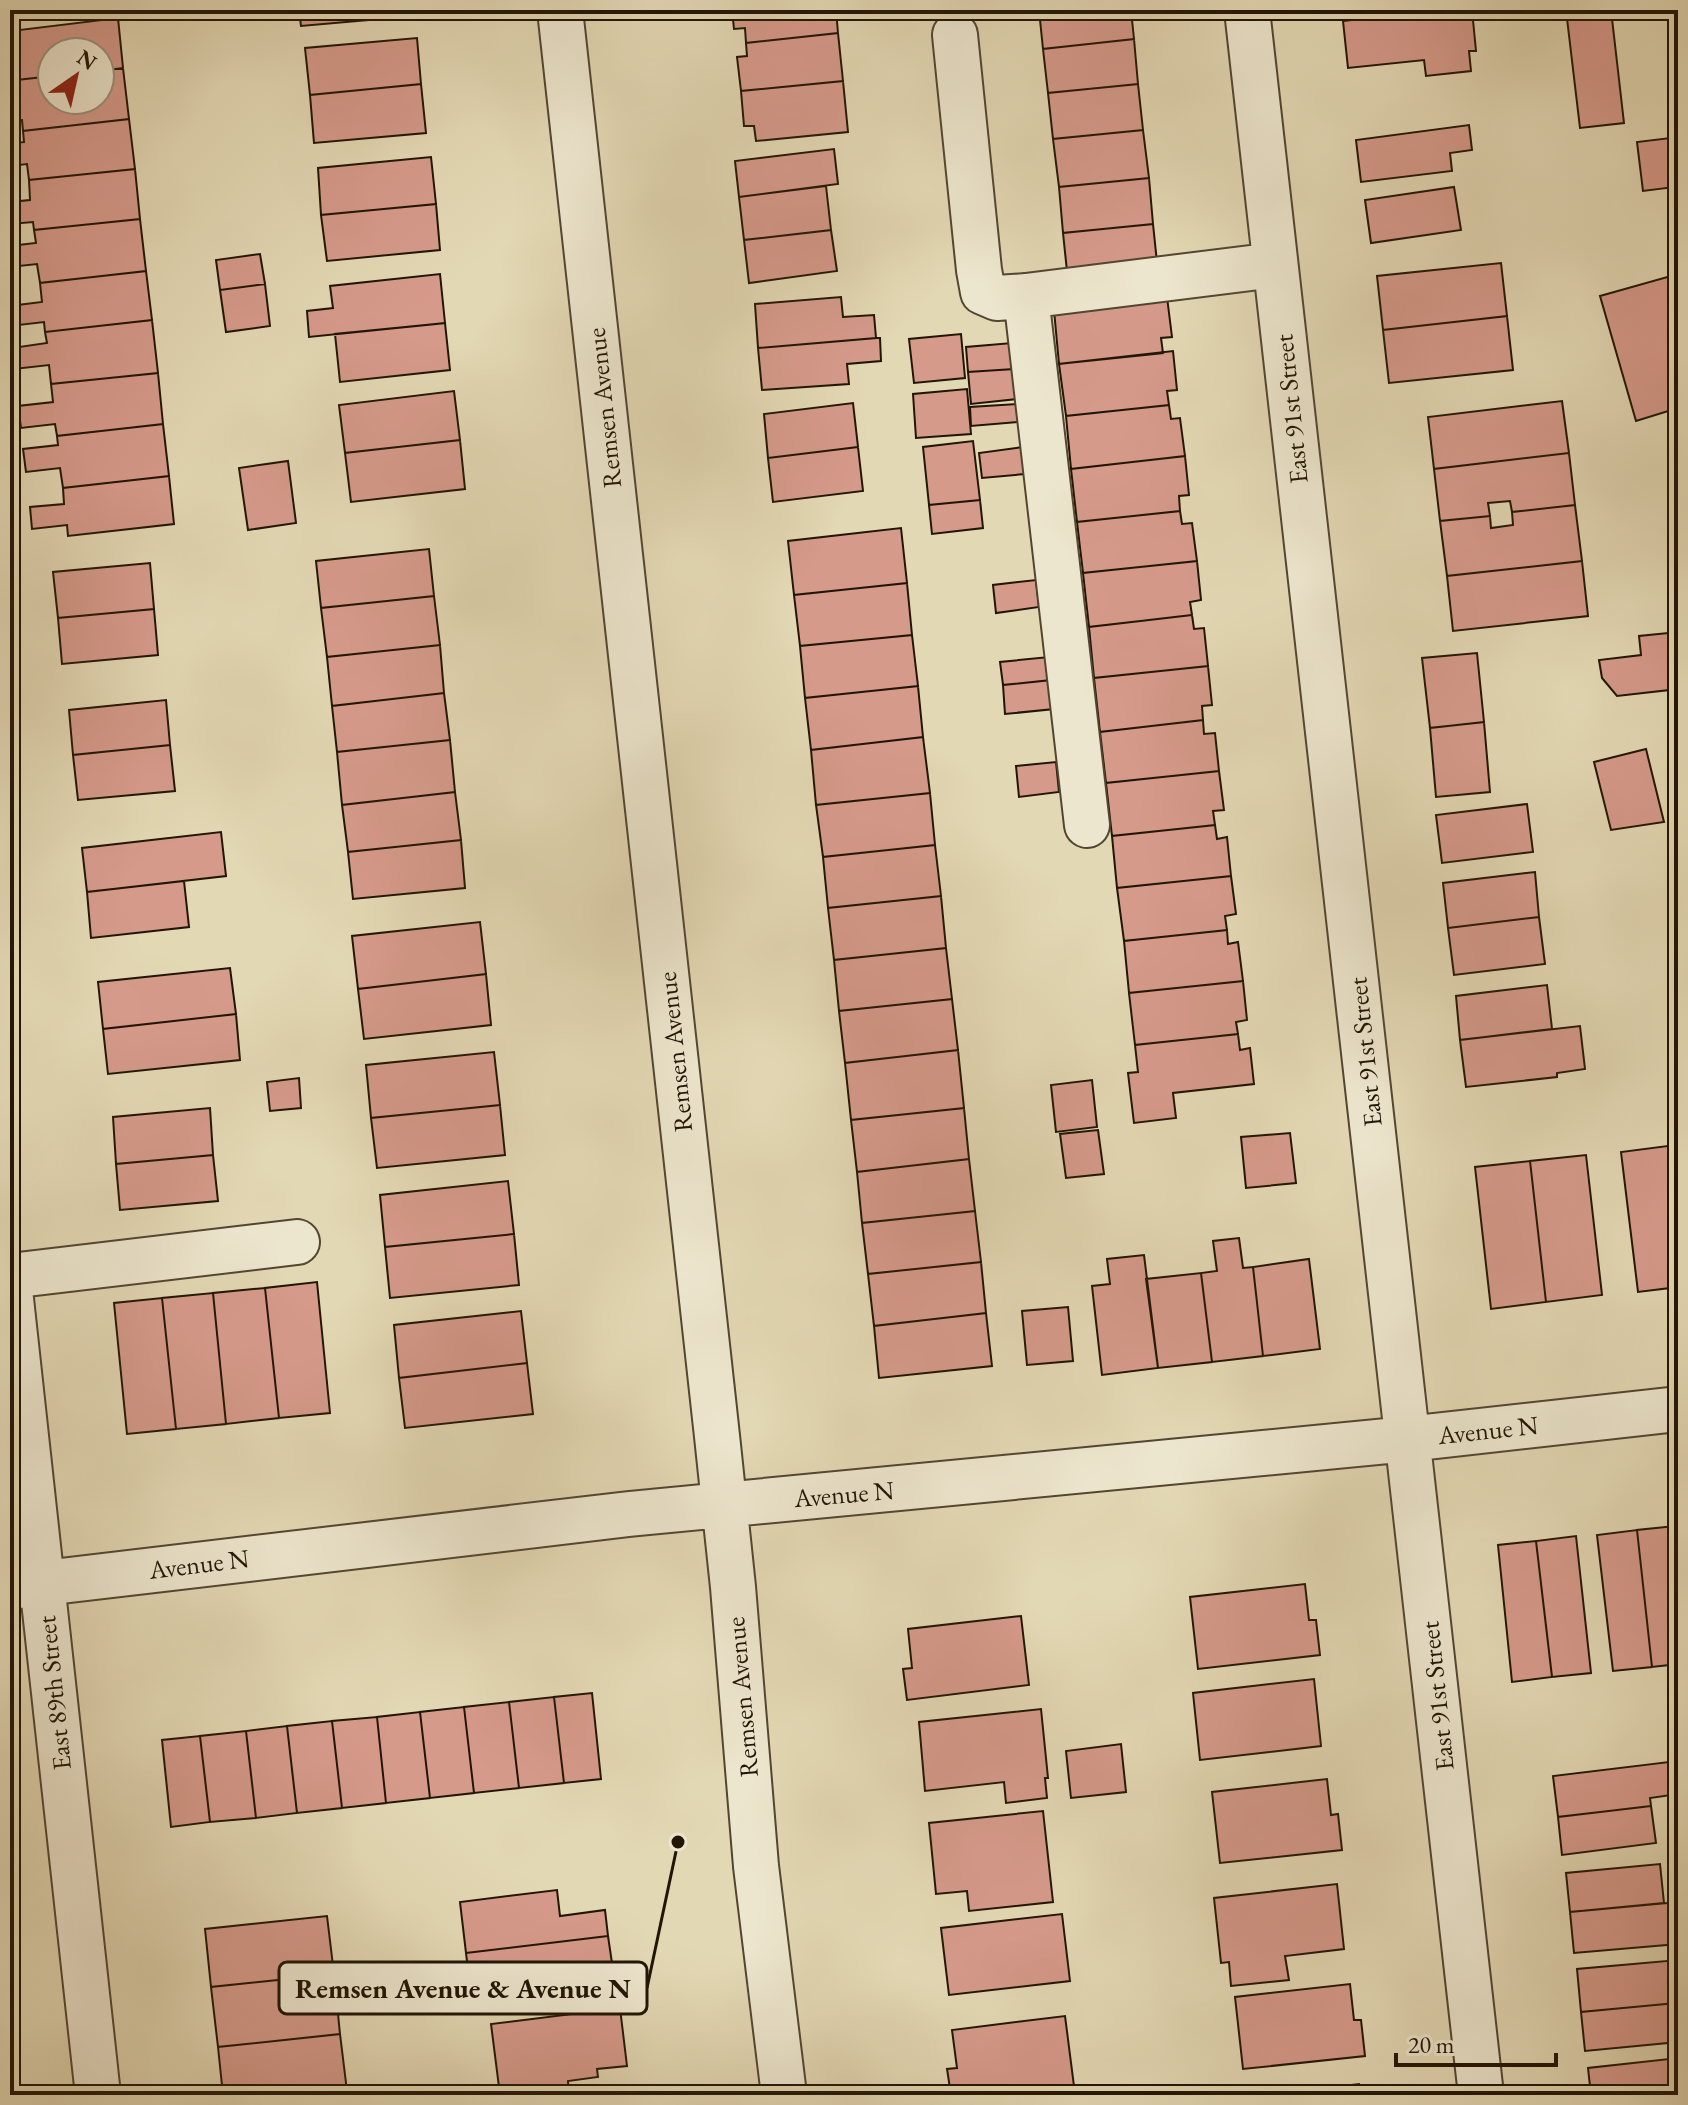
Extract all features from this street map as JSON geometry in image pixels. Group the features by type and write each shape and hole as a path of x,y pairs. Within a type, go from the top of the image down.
{"street":[{"name":"Remsen Avenue","path":"560,10 725,1505 756,1866 784,2095"},
{"name":"East 91st Street","path":"1247,10 1481,2095"},
{"path":"955,35 983,292 997,298 1026,296 1275,265"},
{"path":"1026,296 1087,825"},
{"path":"10,1276 297,1242"},
{"name":"East 89th Street","path":"10,1290 26,1585 98,2095"},
{"name":"Avenue N","path":"26,1585 629,1514 1408,1439 1678,1409"}],"building":[{"path":"299,10 413,10 414,16 301,26"},
{"path":"732,10 836,10 838,33 746,43 745,28 734,29"},
{"path":"1039,10 1131,10 1134,39 1043,49"},
{"path":"1440,10 1472,10 1476,51 1469,51 1471,71 1426,76 1424,60 1348,68 1343,21"},
{"path":"1566,10 1611,10 1624,123 1580,128"},
{"path":"118,18 123,68 116,69 116,36 36,36 36,78 17,80 15,62 10,63 11,31"},
{"path":"838,33 843,81 741,91 737,57 747,56 746,43"},
{"path":"417,38 421,84 310,95 305,48"},
{"path":"1134,39 1138,84 1048,93 1043,49"},
{"path":"123,68 129,119 23,131 22,120 10,121 10,98 19,97 17,80 36,78 36,116 116,116 116,69"},
{"path":"843,81 848,132 756,141 754,126 744,126 741,91"},
{"path":"421,84 426,133 314,143 310,95"},
{"path":"1138,84 1143,130 1053,139 1048,93"},
{"path":"129,119 135,169 29,180 27,164 10,166 10,143 24,142 23,131"},
{"path":"1469,125 1472,150 1450,153 1452,171 1361,182 1356,140"},
{"path":"1143,130 1149,178 1059,187 1053,139"},
{"path":"1670,138 1675,187 1643,191 1637,142"},
{"path":"834,149 838,184 739,197 735,161"},
{"path":"431,157 436,204 321,215 318,168"},
{"path":"135,169 140,219 34,230 33,222 10,224 10,202 30,200 29,180"},
{"path":"1149,178 1153,224 1063,233 1059,187"},
{"path":"826,186 831,230 744,240 739,197"},
{"path":"1454,187 1461,230 1371,243 1365,200"},
{"path":"436,204 440,250 327,261 321,215"},
{"path":"140,219 146,271 40,283 37,264 10,267 10,246 36,243 34,230"},
{"path":"1153,224 1158,272 1068,281 1063,233"},
{"path":"831,230 837,271 749,283 744,240"},
{"path":"260,254 265,284 220,290 216,260"},
{"path":"1501,263 1507,316 1383,330 1377,276"},
{"path":"146,271 152,320 45,332 44,322 10,326 10,306 42,302 40,283"},
{"path":"440,274 445,323 309,337 307,311 333,308 330,286"},
{"path":"1678,274 1678,408 1636,421 1600,296"},
{"path":"265,284 270,326 226,332 220,290"},
{"path":"841,297 843,317 874,315 876,338 758,348 755,304"},
{"path":"1167,297 1172,337 1161,338 1163,353 1059,364 1054,310"},
{"path":"1507,316 1513,370 1389,383 1383,330"},
{"path":"152,320 158,373 51,384 49,365 14,369 12,348 47,343 45,332"},
{"path":"445,323 450,370 340,382 335,334"},
{"path":"961,334 965,378 914,383 909,339"},
{"path":"880,338 881,361 847,364 849,384 762,390 758,348"},
{"path":"1012,343 1014,369 968,372 966,347"},
{"path":"1173,351 1177,390 1167,391 1169,405 1066,416 1059,364"},
{"path":"1014,369 1017,399 971,404 968,372"},
{"path":"158,373 163,424 57,436 55,424 21,428 18,406 53,402 51,384"},
{"path":"967,389 971,434 916,438 913,394"},
{"path":"454,391 460,440 345,453 339,405"},
{"path":"1562,401 1569,453 1434,469 1428,417"},
{"path":"853,403 858,447 768,458 764,414"},
{"path":"1017,404 1018,422 971,426 970,407"},
{"path":"1169,405 1171,419 1180,418 1185,456 1071,469 1066,416"},
{"path":"163,424 169,476 63,488 60,468 26,472 23,449 58,445 57,436"},
{"path":"460,440 465,489 351,502 345,453"},
{"path":"973,441 980,500 929,505 923,447"},
{"path":"858,447 863,491 773,502 768,458"},
{"path":"1023,447 1025,474 982,478 979,453"},
{"path":"1569,453 1575,505 1512,512 1510,501 1488,503 1490,516 1440,521 1434,469"},
{"path":"1185,456 1189,495 1179,496 1180,511 1077,522 1071,469"},
{"path":"288,461 296,523 248,530 239,468"},
{"path":"169,476 174,524 68,536 67,525 32,529 30,507 64,504 63,488"},
{"path":"980,500 983,528 932,534 929,505"},
{"path":"1575,505 1582,561 1447,576 1440,521 1490,516 1491,528 1513,525 1512,512"},
{"path":"1180,511 1182,524 1192,523 1197,561 1083,573 1077,522"},
{"path":"901,528 907,583 794,595 788,541"},
{"path":"429,549 434,596 321,608 316,561"},
{"path":"1197,561 1201,600 1190,602 1192,615 1089,627 1083,573"},
{"path":"1582,561 1588,616 1453,631 1447,576"},
{"path":"150,563 154,609 58,618 53,572"},
{"path":"1036,580 1039,607 996,613 993,585"},
{"path":"907,583 912,635 800,646 794,595"},
{"path":"434,596 440,645 327,657 321,608"},
{"path":"154,609 158,655 62,664 58,618"},
{"path":"1192,615 1194,629 1204,628 1208,666 1094,678 1089,627"},
{"path":"1678,632 1678,689 1617,696 1602,678 1599,660 1641,655 1639,636"},
{"path":"912,635 918,686 805,698 800,646"},
{"path":"440,645 444,693 332,706 327,657"},
{"path":"1477,653 1484,722 1430,728 1422,658"},
{"path":"1049,657 1051,680 1003,685 1000,662"},
{"path":"1208,666 1212,705 1202,706 1203,720 1100,732 1094,678"},
{"path":"1051,680 1054,709 1005,714 1003,685"},
{"path":"918,686 923,737 811,750 805,698"},
{"path":"444,693 450,740 337,752 332,706"},
{"path":"166,700 170,745 73,755 69,710"},
{"path":"1203,720 1204,734 1215,733 1219,771 1106,783 1100,732"},
{"path":"1484,722 1490,792 1436,797 1430,728"},
{"path":"923,737 930,793 816,805 811,750"},
{"path":"450,740 455,792 342,805 337,752"},
{"path":"170,745 175,791 78,800 73,755"},
{"path":"1646,749 1664,822 1611,830 1594,762"},
{"path":"1056,762 1059,792 1019,797 1016,766"},
{"path":"1219,771 1224,810 1213,811 1215,825 1112,836 1106,783"},
{"path":"455,792 461,840 348,852 342,805"},
{"path":"930,793 935,845 823,857 816,805"},
{"path":"1527,804 1533,852 1442,863 1436,815"},
{"path":"1678,804 1678,864 1677,864 1669,806"},
{"path":"1215,825 1217,839 1227,837 1231,876 1117,888 1112,836"},
{"path":"221,832 226,876 87,892 82,848"},
{"path":"461,840 465,888 353,899 348,852"},
{"path":"935,845 941,896 828,908 823,857"},
{"path":"1535,872 1539,917 1448,928 1443,883"},
{"path":"1231,876 1236,914 1225,916 1227,930 1124,941 1117,888"},
{"path":"184,881 189,927 91,938 87,892"},
{"path":"941,896 946,948 834,960 828,908"},
{"path":"1539,917 1545,964 1454,975 1448,928"},
{"path":"480,922 486,974 358,989 352,936"},
{"path":"1227,930 1228,944 1238,942 1243,981 1129,993 1124,941"},
{"path":"946,948 952,999 839,1011 834,960"},
{"path":"230,968 236,1014 103,1029 98,982"},
{"path":"486,974 491,1025 364,1039 358,989"},
{"path":"1243,981 1247,1020 1236,1022 1238,1034 1135,1045 1129,993"},
{"path":"1547,985 1552,1029 1460,1040 1456,996"},
{"path":"952,999 958,1050 845,1063 839,1011"},
{"path":"236,1014 240,1060 108,1074 103,1029"},
{"path":"1580,1026 1585,1069 1557,1073 1557,1077 1466,1087 1460,1040"},
{"path":"1238,1034 1240,1050 1250,1048 1254,1084 1173,1093 1176,1118 1134,1123 1128,1073 1138,1072 1135,1045"},
{"path":"958,1050 964,1108 851,1120 845,1063"},
{"path":"494,1052 500,1105 371,1118 366,1065"},
{"path":"299,1078 301,1108 270,1111 267,1082"},
{"path":"1092,1080 1097,1127 1056,1132 1051,1085"},
{"path":"500,1105 505,1155 377,1168 371,1118"},
{"path":"210,1108 213,1155 116,1164 113,1117"},
{"path":"964,1108 969,1159 857,1172 851,1120"},
{"path":"1098,1130 1104,1174 1066,1178 1060,1134"},
{"path":"1290,1133 1296,1183 1246,1188 1241,1137"},
{"path":"1675,1145 1678,1287 1638,1292 1621,1152"},
{"path":"213,1155 218,1201 120,1210 116,1164"},
{"path":"1586,1155 1602,1295 1546,1302 1530,1161"},
{"path":"969,1159 975,1211 862,1223 857,1172"},
{"path":"1530,1161 1546,1302 1491,1309 1475,1167"},
{"path":"508,1181 514,1234 385,1247 380,1195"},
{"path":"975,1211 981,1262 868,1274 862,1223"},
{"path":"514,1234 519,1285 390,1298 385,1247"},
{"path":"1239,1238 1243,1268 1253,1267 1263,1356 1212,1362 1201,1273 1217,1271 1213,1241"},
{"path":"1144,1255 1158,1368 1102,1375 1092,1286 1110,1284 1107,1259"},
{"path":"1309,1259 1320,1349 1263,1356 1253,1267"},
{"path":"981,1262 986,1313 874,1326 868,1274"},
{"path":"1201,1273 1212,1362 1158,1368 1146,1279"},
{"path":"317,1282 330,1413 279,1418 265,1288"},
{"path":"265,1288 279,1418 226,1424 213,1293"},
{"path":"213,1293 226,1424 176,1429 162,1298"},
{"path":"162,1298 176,1429 127,1434 114,1303"},
{"path":"1068,1307 1073,1361 1027,1365 1022,1311"},
{"path":"521,1311 527,1363 399,1378 394,1325"},
{"path":"986,1313 992,1366 879,1378 874,1326"},
{"path":"527,1363 533,1414 405,1428 399,1378"},
{"path":"1675,1526 1678,1550 1678,1664 1652,1667 1637,1530"},
{"path":"1637,1530 1652,1667 1613,1671 1597,1535"},
{"path":"1576,1536 1591,1673 1552,1677 1536,1541"},
{"path":"1536,1541 1552,1677 1512,1682 1498,1545"},
{"path":"1305,1584 1309,1620 1316,1620 1320,1655 1198,1669 1190,1597"},
{"path":"1021,1616 1029,1685 907,1700 903,1669 912,1668 908,1629"},
{"path":"1314,1679 1321,1746 1200,1760 1193,1693"},
{"path":"592,1693 601,1779 564,1783 554,1697"},
{"path":"554,1697 564,1783 519,1788 509,1702"},
{"path":"1678,1697 1678,1744 1676,1745 1670,1698"},
{"path":"509,1702 519,1788 474,1793 464,1707"},
{"path":"464,1707 474,1793 430,1798 420,1712"},
{"path":"1041,1709 1047,1798 1006,1803 1004,1782 925,1791 919,1722"},
{"path":"420,1712 430,1798 386,1803 377,1717"},
{"path":"377,1717 386,1803 342,1808 332,1721"},
{"path":"332,1721 342,1808 297,1813 287,1726"},
{"path":"287,1726 297,1813 256,1818 246,1731"},
{"path":"246,1731 256,1818 210,1822 200,1736"},
{"path":"200,1736 210,1822 171,1827 162,1740"},
{"path":"1121,1744 1126,1792 1071,1798 1066,1751"},
{"path":"1677,1761 1678,1794 1650,1798 1651,1806 1558,1817 1553,1776"},
{"path":"1327,1779 1331,1815 1338,1814 1342,1850 1220,1863 1212,1792"},
{"path":"1651,1806 1656,1843 1562,1855 1558,1817"},
{"path":"1043,1811 1053,1902 969,1911 967,1891 936,1894 929,1823"},
{"path":"1660,1864 1664,1903 1570,1912 1566,1873"},
{"path":"1337,1884 1344,1949 1285,1956 1289,1980 1231,1986 1229,1962 1221,1963 1214,1898"},
{"path":"557,1890 560,1916 605,1910 608,1936 466,1953 460,1902"},
{"path":"1678,1902 1678,1944 1574,1953 1570,1912"},
{"path":"1062,1914 1070,1981 949,1995 941,1928"},
{"path":"327,1916 334,1974 211,1987 205,1929"},
{"path":"608,1936 612,1963 566,1968 569,1991 472,2003 466,1953"},
{"path":"1678,1960 1676,2003 1581,2012 1577,1969"},
{"path":"334,1974 340,2034 218,2047 211,1987"},
{"path":"1350,1984 1354,2020 1361,2020 1365,2056 1243,2069 1235,1997"},
{"path":"1676,2003 1678,2042 1585,2051 1581,2012"},
{"path":"620,2008 627,2066 597,2069 598,2077 568,2081 569,2095 500,2095 491,2024"},
{"path":"1065,2016 1074,2086 995,2095 951,2095 947,2069 957,2068 952,2030"},
{"path":"340,2034 347,2091 309,2095 223,2095 218,2047"},
{"path":"1678,2058 1678,2095 1591,2095 1588,2068"},
{"path":"1359,2084 1360,2095 1265,2095"},
{"path":"347,2091 347,2095 309,2095"}],"place":[{"name":"Remsen Avenue & Avenue N","path":"678,1842"}]}
